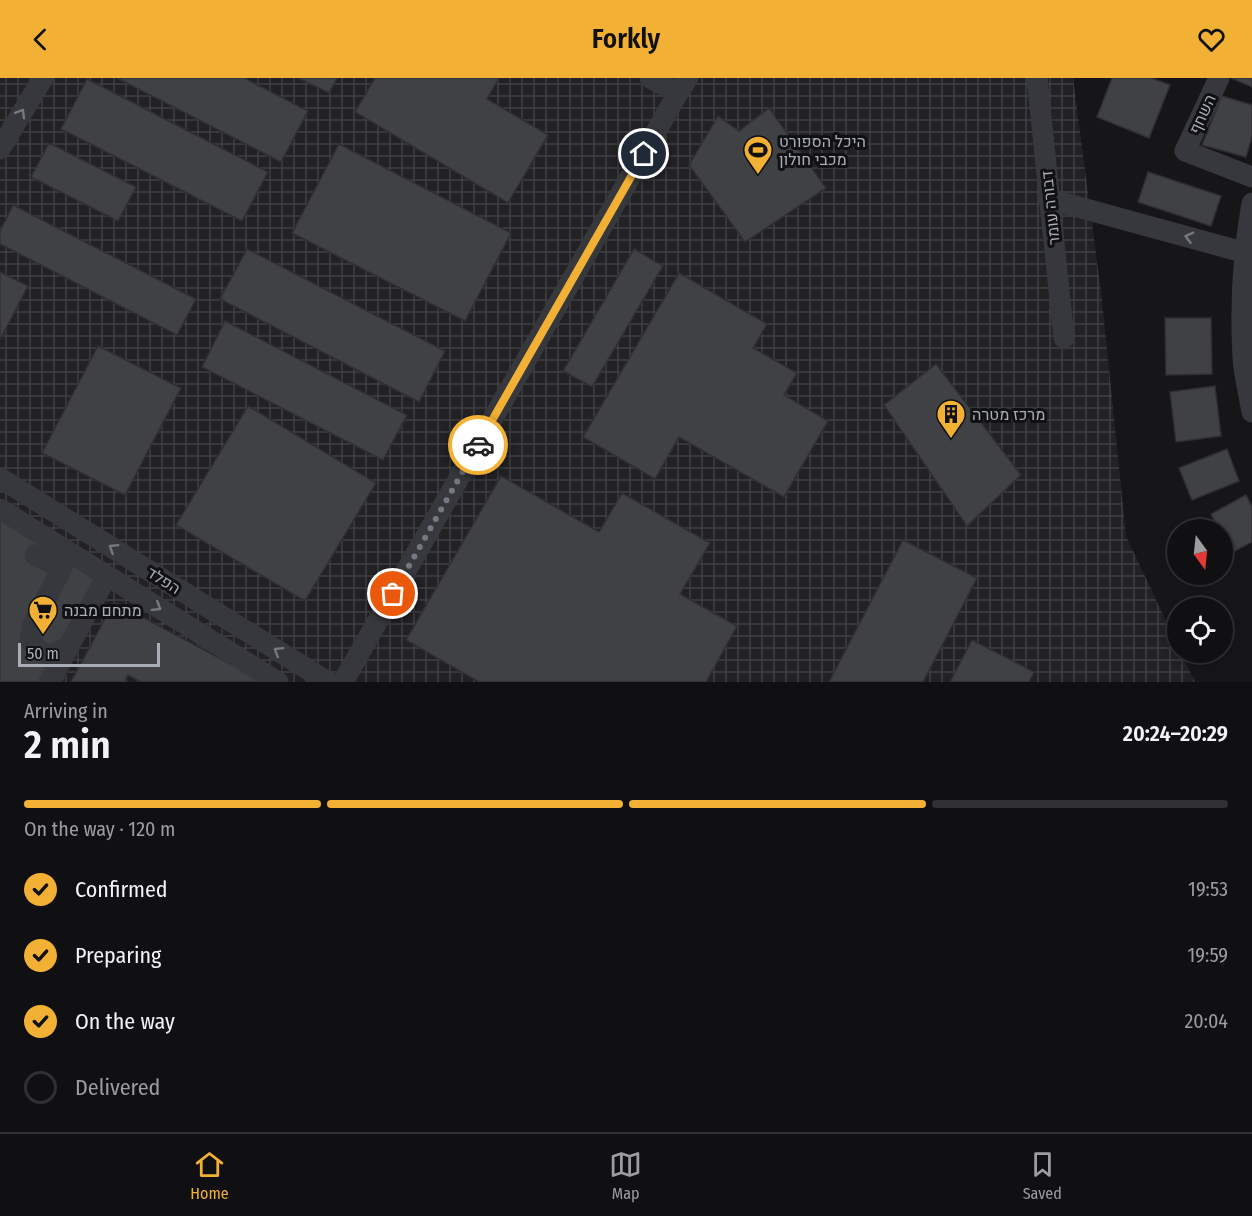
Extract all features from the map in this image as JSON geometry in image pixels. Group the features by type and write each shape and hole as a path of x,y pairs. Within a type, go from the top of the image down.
{"street":[{"path":"0,149 43,78"},
{"path":"343,682 683,86 650,78"},
{"name":"דבורה עומר","path":"1037,78 1064,338"},
{"name":"השחף","path":"1219,78 1185,151 1252,177"},
{"path":"1049,199 1245,253"},
{"path":"1252,203 1242,298 1243,359 1252,412"},
{"name":"הפלד","path":"0,478 328,682"},
{"name":"הפלד","path":"0,509 278,682"},
{"path":"35,555 62,568 33,624 30,640 37,650 46,654 57,653 68,647"},
{"path":"49,682 107,576"}],"shaded area":[{"path":"0,78 1073,78 1102,300 1126,536 1167,623 1167,663 1186,663 1195,682 0,682"}],"building":[{"path":"117,78 244,78 308,111 281,162"},
{"path":"298,78 337,78 329,93"},
{"path":"375,78 499,78 487,99 548,135 508,203 355,112"},
{"path":"1112,78 1151,78 1170,85 1149,138 1097,117"},
{"path":"1231,78 1252,78 1252,87"},
{"path":"87,79 268,172 242,221 61,129"},
{"path":"1222,96 1252,105 1252,136 1246,157 1202,145"},
{"name":"היכל הספורט מכבי חולון","path":"769,108 826,188 745,242 689,165 718,116 739,131"},
{"path":"49,143 136,187 118,221 31,177"},
{"path":"339,144 511,233 465,321 292,233"},
{"path":"1148,172 1221,196 1211,226 1138,202"},
{"path":"13,205 196,299 177,335 0,244 0,231"},
{"path":"247,249 445,351 419,402 220,299"},
{"path":"634,249 663,266 592,387 563,371"},
{"path":"0,272 28,286 0,340"},
{"path":"679,273 767,324 753,348 797,373 784,395 828,421 784,497 679,437 655,479 583,437"},
{"path":"1165,318 1211,318 1212,374 1166,375"},
{"path":"225,321 407,415 383,460 202,367"},
{"path":"98,346 181,388 125,495 42,453"},
{"name":"מרכז מטרה","path":"936,364 1021,475 967,526 884,405"},
{"path":"1215,386 1221,436 1176,442 1170,392"},
{"path":"248,406 376,483 305,601 176,525"},
{"path":"1227,449 1239,481 1192,500 1179,468"},
{"path":"501,476 599,532 622,493 710,543 680,594 737,626 706,682 479,682 406,640"},
{"path":"1246,495 1252,507 1252,542 1233,552 1233,519 1214,519 1211,514"},
{"name":"מתחם מבנה","path":"0,519 111,587 62,682 0,682"},
{"path":"903,540 977,578 923,682 829,682"},
{"path":"114,602 264,682 141,682 128,675 124,682 71,682"},
{"path":"972,640 1034,672 1029,682 950,682"}],"way so far":[{"path":"393,594 478,445"}],"place":[{"name":"היכל הספורט מכבי חולון","path":"758,176"},
{"name":"מרכז מטרה","path":"951,440"},
{"name":"מתחם מבנה","path":"43,636"}],"route":[{"path":"478,445 644,154"}]}
